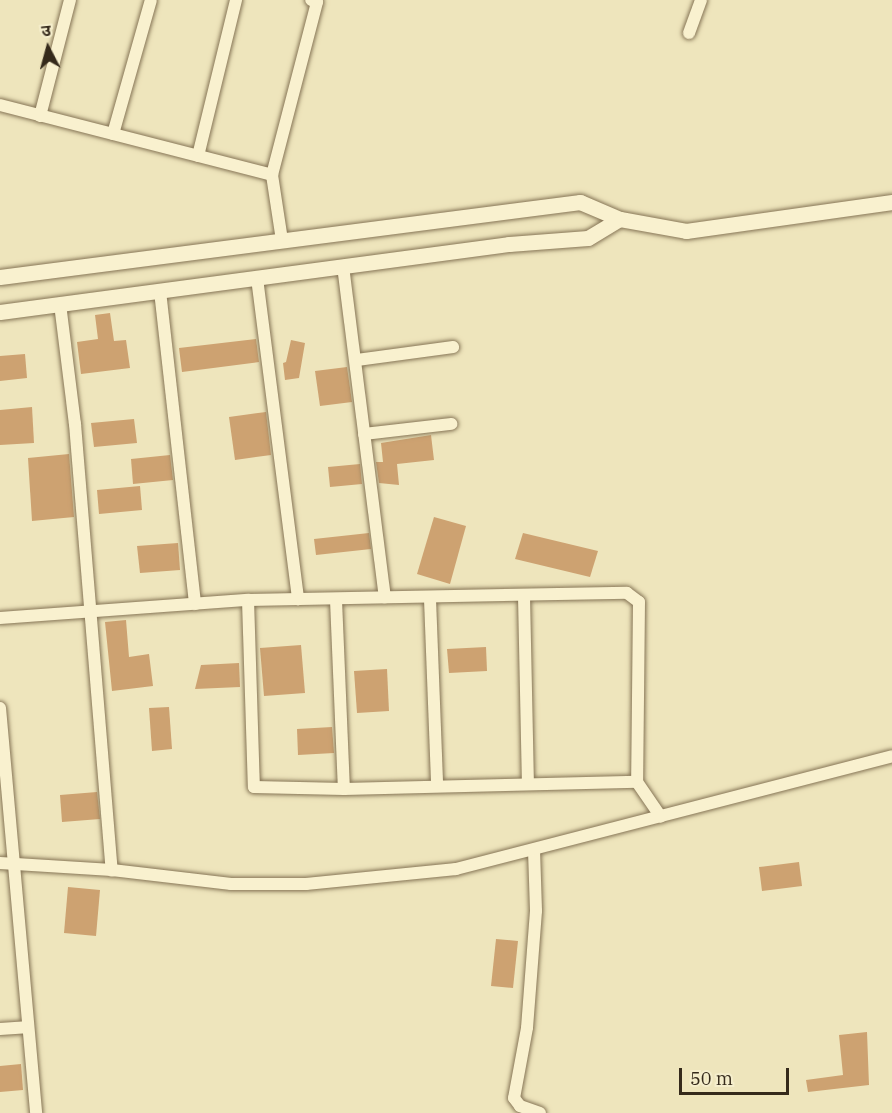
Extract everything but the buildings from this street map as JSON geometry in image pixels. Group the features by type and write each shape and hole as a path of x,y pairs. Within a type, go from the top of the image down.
{"street":[{"path":"40,116 70,0"},
{"path":"113,134 151,0"},
{"path":"198,156 236,0"},
{"path":"282,240 272,175 317,2 311,0"},
{"path":"689,33 701,0"},
{"path":"0,105 272,175"},
{"path":"0,277 580,202 620,219 686,231 892,202"},
{"path":"0,312 509,244 588,238 620,219"},
{"path":"343,266 357,360 385,597"},
{"path":"257,278 298,599"},
{"path":"160,291 195,604"},
{"path":"60,304 91,610 112,870"},
{"path":"357,360 453,347"},
{"path":"364,434 451,424"},
{"path":"0,618 248,600 336,600 385,597 430,599 627,593 639,602 638,782 661,817"},
{"path":"524,596 528,784"},
{"path":"430,599 437,785"},
{"path":"248,600 254,787 344,789 638,782"},
{"path":"336,600 344,789"},
{"path":"0,708 6,863 36,1113"},
{"path":"6,863 112,870 188,882 306,884 456,869 892,756"},
{"path":"534,850 536,911 529,1004 514,1098 520,1106 540,1113"},
{"path":"0,1029 26,1027"}]}
